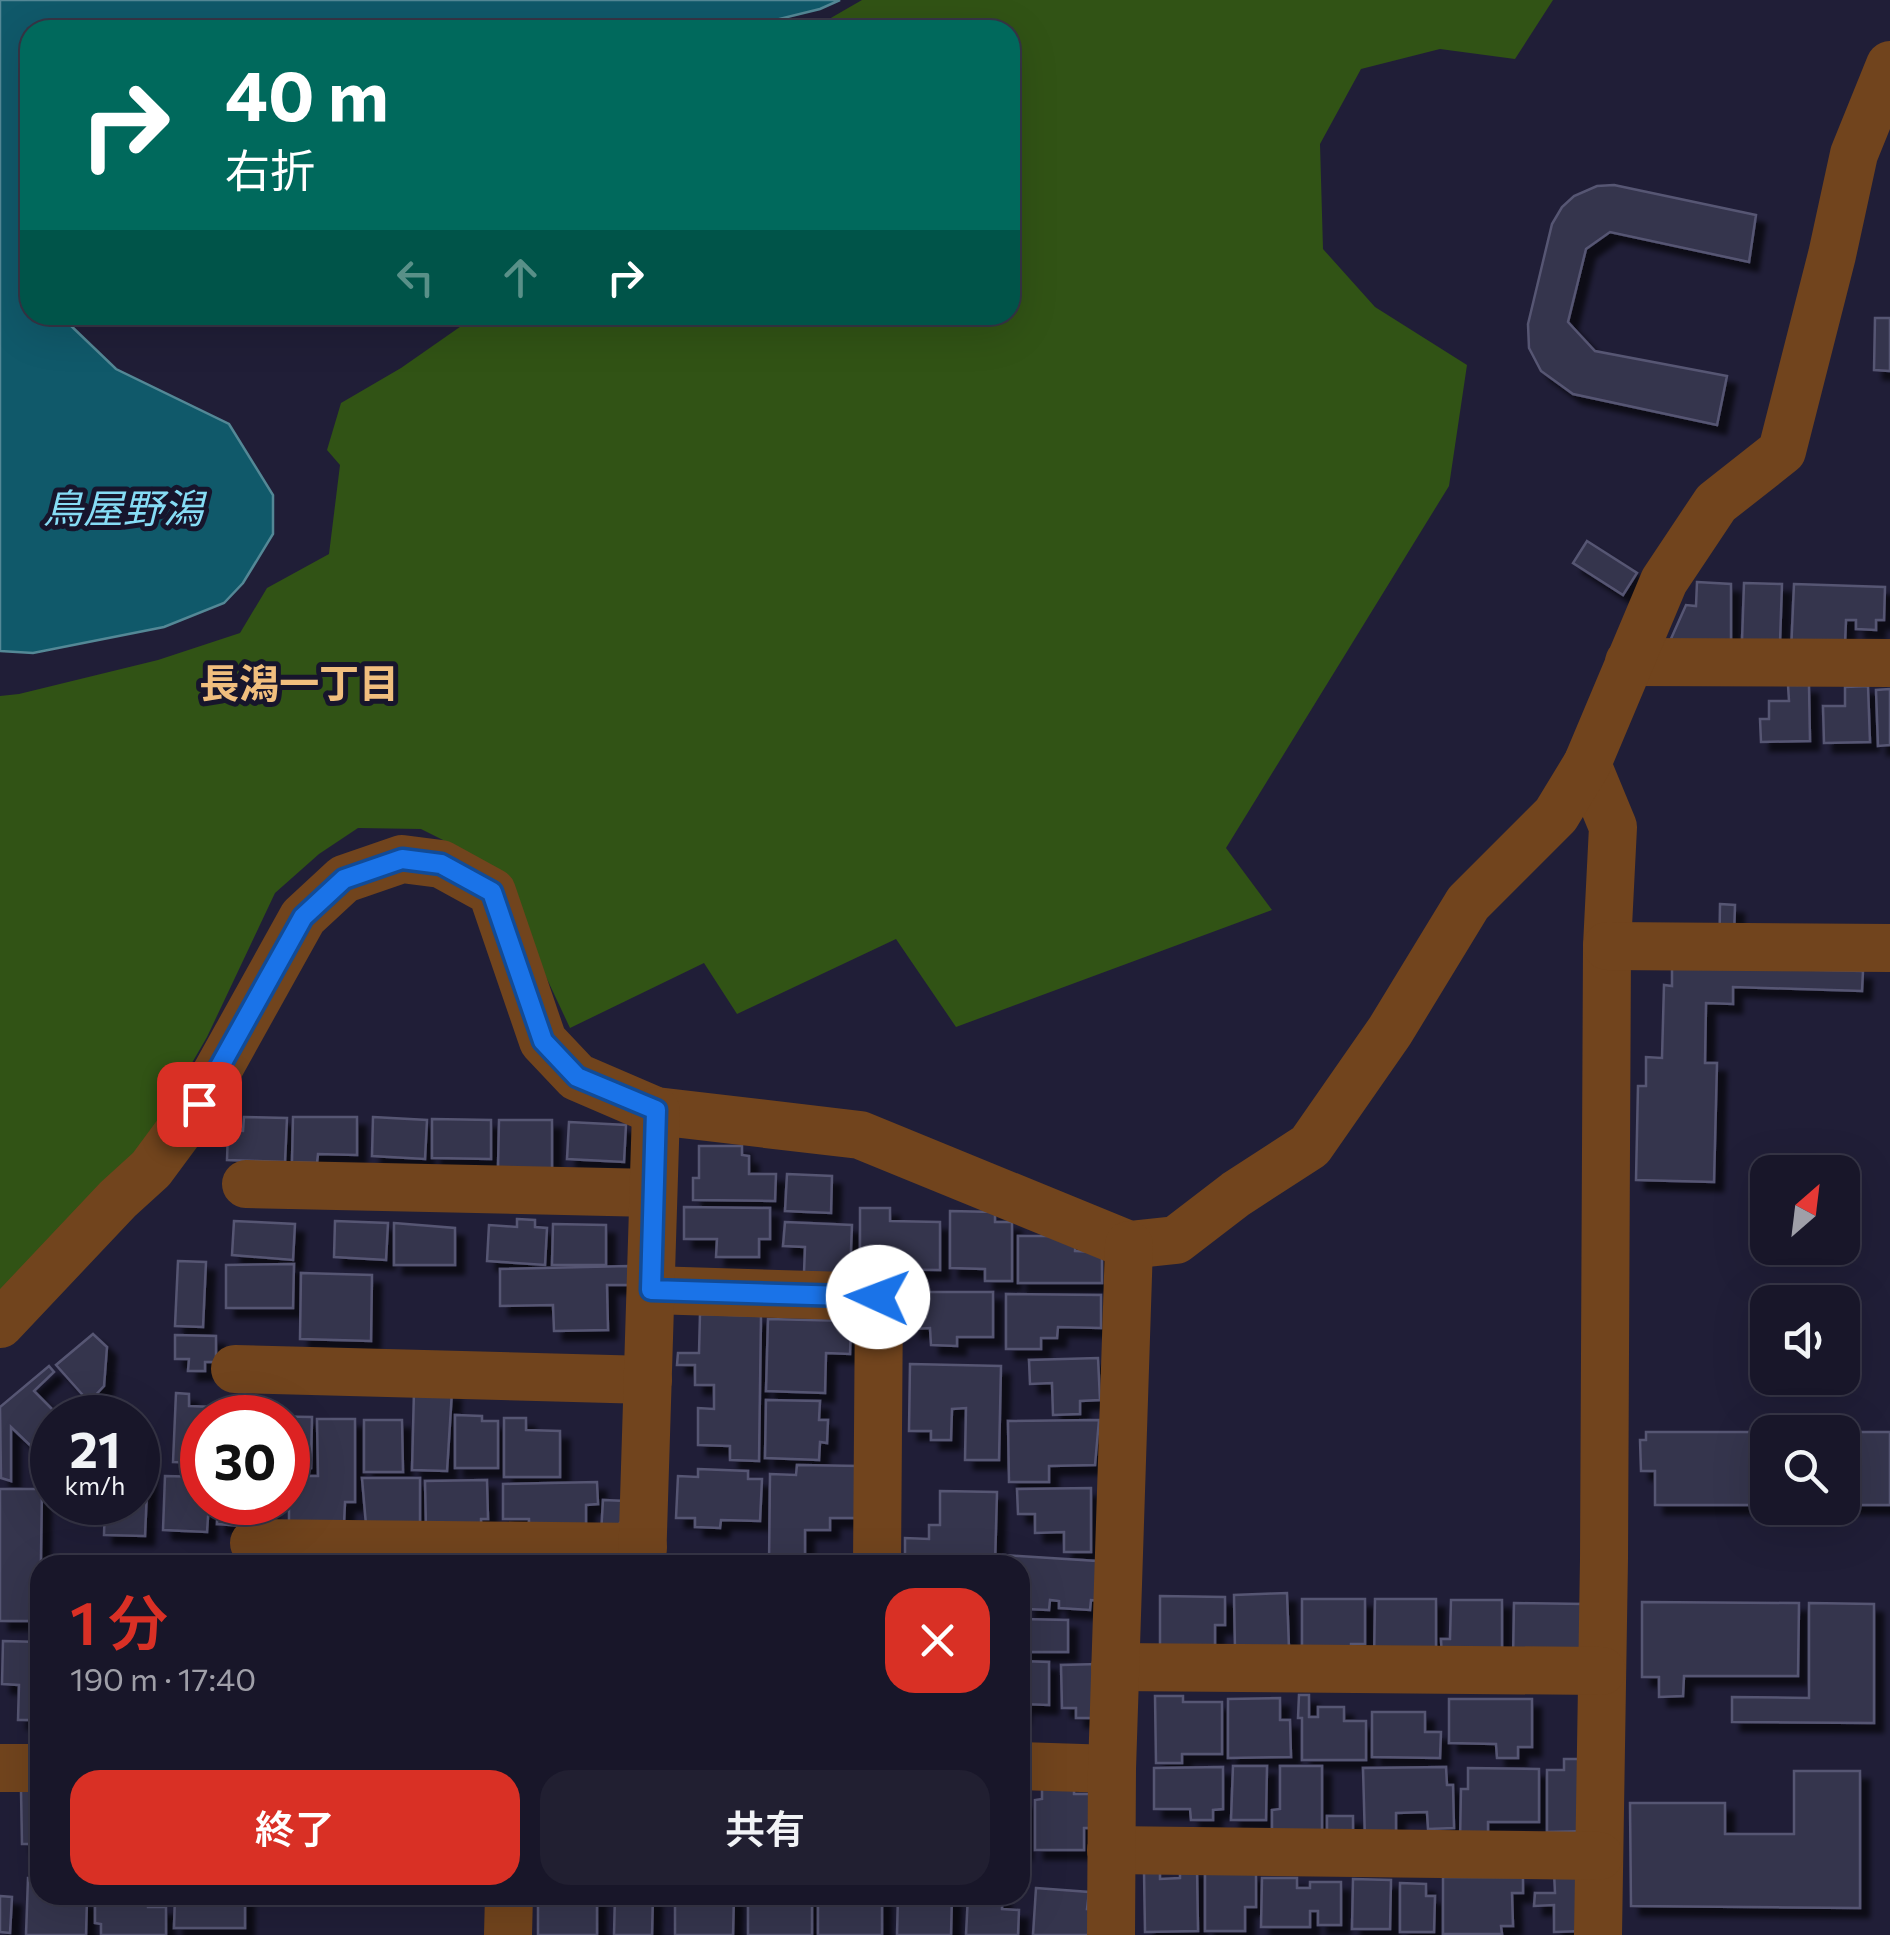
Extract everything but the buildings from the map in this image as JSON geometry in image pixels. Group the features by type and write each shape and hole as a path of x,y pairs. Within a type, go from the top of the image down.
{"street":[{"path":"0,1324 118,1199 152,1169 199,1104 303,917 344,879 402,859 441,864 492,892 543,1041 577,1077 656,1110 860,1135 1129,1245 1176,1240 1236,1194 1310,1146 1390,1031 1468,903 1556,815 1587,764 1664,581 1716,504 1782,451 1854,154 1890,64"},
{"path":"1629,662 1890,662"},
{"path":"1587,764 1614,827 1607,946 1598,1935"},
{"path":"1607,946 1890,948"},
{"path":"642,1555 656,1110"},
{"path":"246,1184 653,1192"},
{"path":"1111,1935 1112,1769 1129,1245"},
{"path":"651,1290 878,1297 878,1555"},
{"path":"235,1370 648,1380"},
{"path":"254,1544 380,1555"},
{"path":"1115,1667 1602,1671"},
{"path":"1030,1766 1112,1769"},
{"path":"0,1768 30,1768"},
{"path":"1111,1850 1599,1856"},
{"path":"508,1905 508,1935"}],"green space":[{"path":"862,0 1553,0 1515,59 1440,49 1361,69 1320,144 1323,249 1375,307 1467,365 1449,486 1226,848 1272,910 956,1027 896,939 737,1014 704,963 570,1028 525,932 457,847 421,829 358,828 319,854 275,893 207,1037 142,1149 0,1298 0,696 158,660 240,633 267,588 329,554 340,465 327,450 341,403 463,325 1020,325 1020,20 827,20"}],"water":[{"name":"鳥屋野潟","path":"0,0 840,0 775,20 20,20 20,325 70,325 116,369 229,424 273,495 273,534 243,583 224,603 164,627 33,653 0,651"}],"district":[{"name":"長潟一丁目","path":"299,684"}],"route":[{"path":"199,1104 303,917 344,879 402,859 441,864 492,892 543,1041 577,1077 656,1110 651,1290 878,1297"}]}
